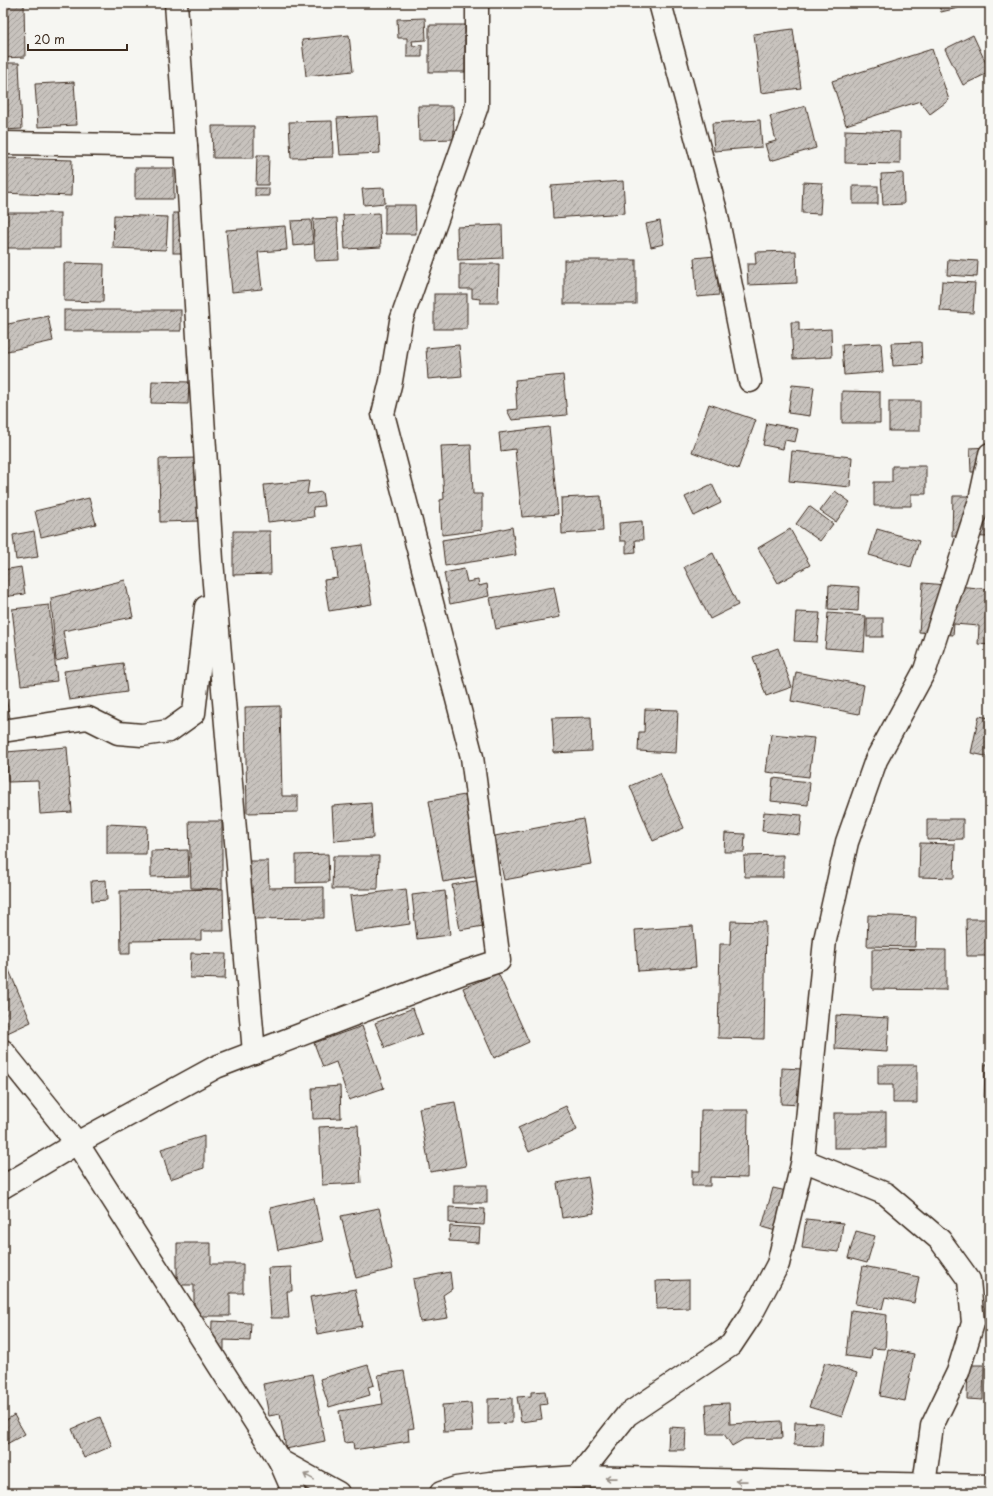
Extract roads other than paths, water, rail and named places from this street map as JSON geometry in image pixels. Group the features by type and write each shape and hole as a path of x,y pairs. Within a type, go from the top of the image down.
{"street":[{"path":"176,3 212,560 254,1053"},
{"path":"3,1187 77,1143 216,1067 465,972 499,961 472,757 383,414 391,381 401,321 477,106 478,3"},
{"path":"660,3 716,211 750,381"},
{"path":"3,142 186,146"},
{"path":"578,1477 627,1415 731,1345 751,1315 778,1264 803,1160 826,940 848,842 876,760 925,670 980,500 990,454"},
{"path":"3,731 88,718 118,733 142,735 170,731 194,713 212,560"},
{"path":"3,1051 77,1143 280,1461 294,1493"},
{"path":"803,1160 886,1194 940,1240 969,1280 973,1323 958,1372 932,1426 924,1485"},
{"path":"280,1461 338,1493"},
{"path":"441,1493 456,1488 490,1483 578,1477 990,1486"}]}
